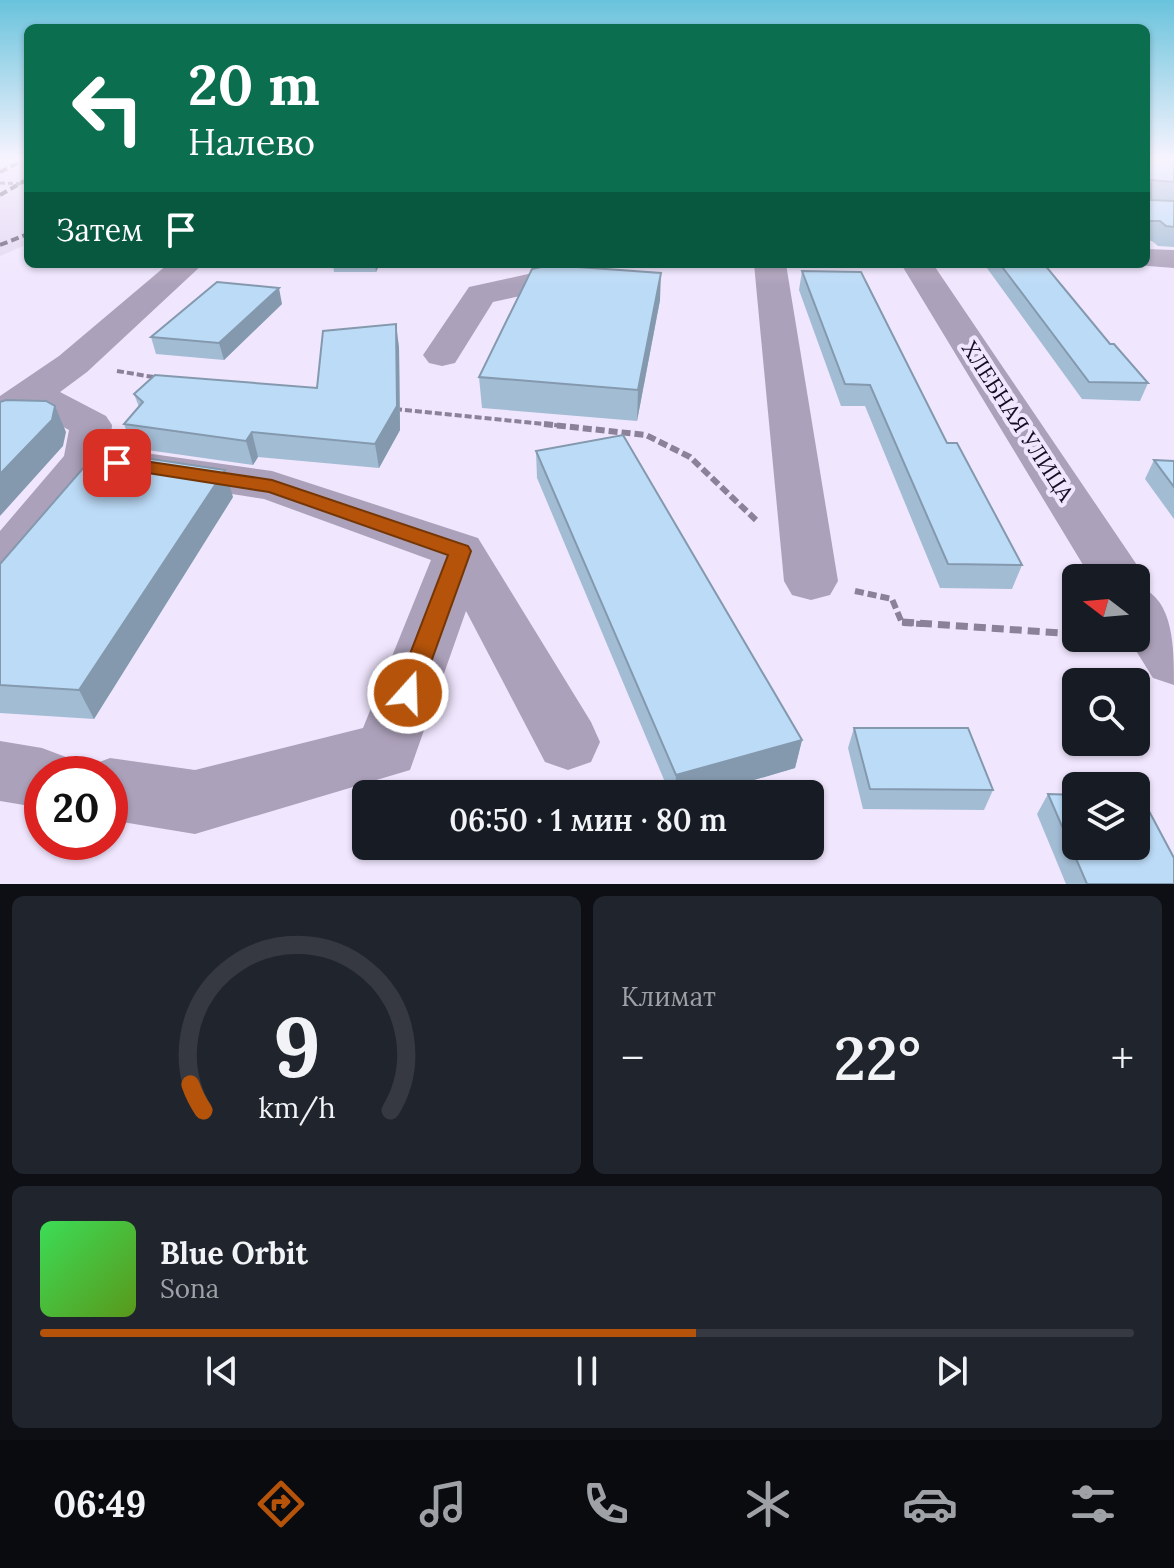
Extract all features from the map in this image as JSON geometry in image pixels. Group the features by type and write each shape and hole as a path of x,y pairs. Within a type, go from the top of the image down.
{"street":[{"path":"1150,258 1174,259"},
{"path":"16,404 73,364 182,268"},
{"path":"442,355 481,294 548,280 556,268"},
{"path":"771,268 811,581"},
{"name":"ХЛЕБНАЯ УЛИЦА","path":"920,268 1109,564"},
{"path":"0,566 86,458 91,425 16,404"},
{"path":"86,458 272,486 460,551 568,742"},
{"path":"128,792 195,802 387,750 460,551"},
{"path":"1150,627 1174,662"},
{"path":"0,771 24,775"}],"path":[{"path":"73,364 162,378"},
{"path":"388,409 646,435 690,457 757,521 811,581 892,599 902,623 1062,633"}],"shaded area":[{"path":"0,202 24,202 24,246 0,256"}],"building":[{"path":"1150,202 1174,202 1174,227 1160,221 1150,221"},
{"path":"592,268 661,273 638,390 479,377 532,269"},
{"path":"1003,268 1047,268 1110,344 1114,344 1148,383 1089,382"},
{"path":"802,271 861,272 947,443 957,443 1022,565 948,564 870,385 845,384"},
{"path":"217,282 279,288 219,343 151,337"},
{"path":"396,324 397,406 375,444 252,432 246,441 124,424 143,402 134,394 155,375 317,388 323,331"},
{"path":"46,401 55,406 52,420 0,474 0,402"},
{"path":"623,435 802,740 676,775 536,451"},
{"path":"98,451 225,470 79,690 0,685 0,564"},
{"path":"1154,460 1174,461 1174,487"},
{"path":"854,728 968,728 993,790 870,789"},
{"path":"1048,794 1062,794 1062,826"},
{"path":"1150,813 1174,858 1174,884 1087,884 1077,860 1150,860"}],"railway":[{"path":"0,245 24,236"}],"route":[{"path":"117,463 272,486 460,551 408,693"}]}
